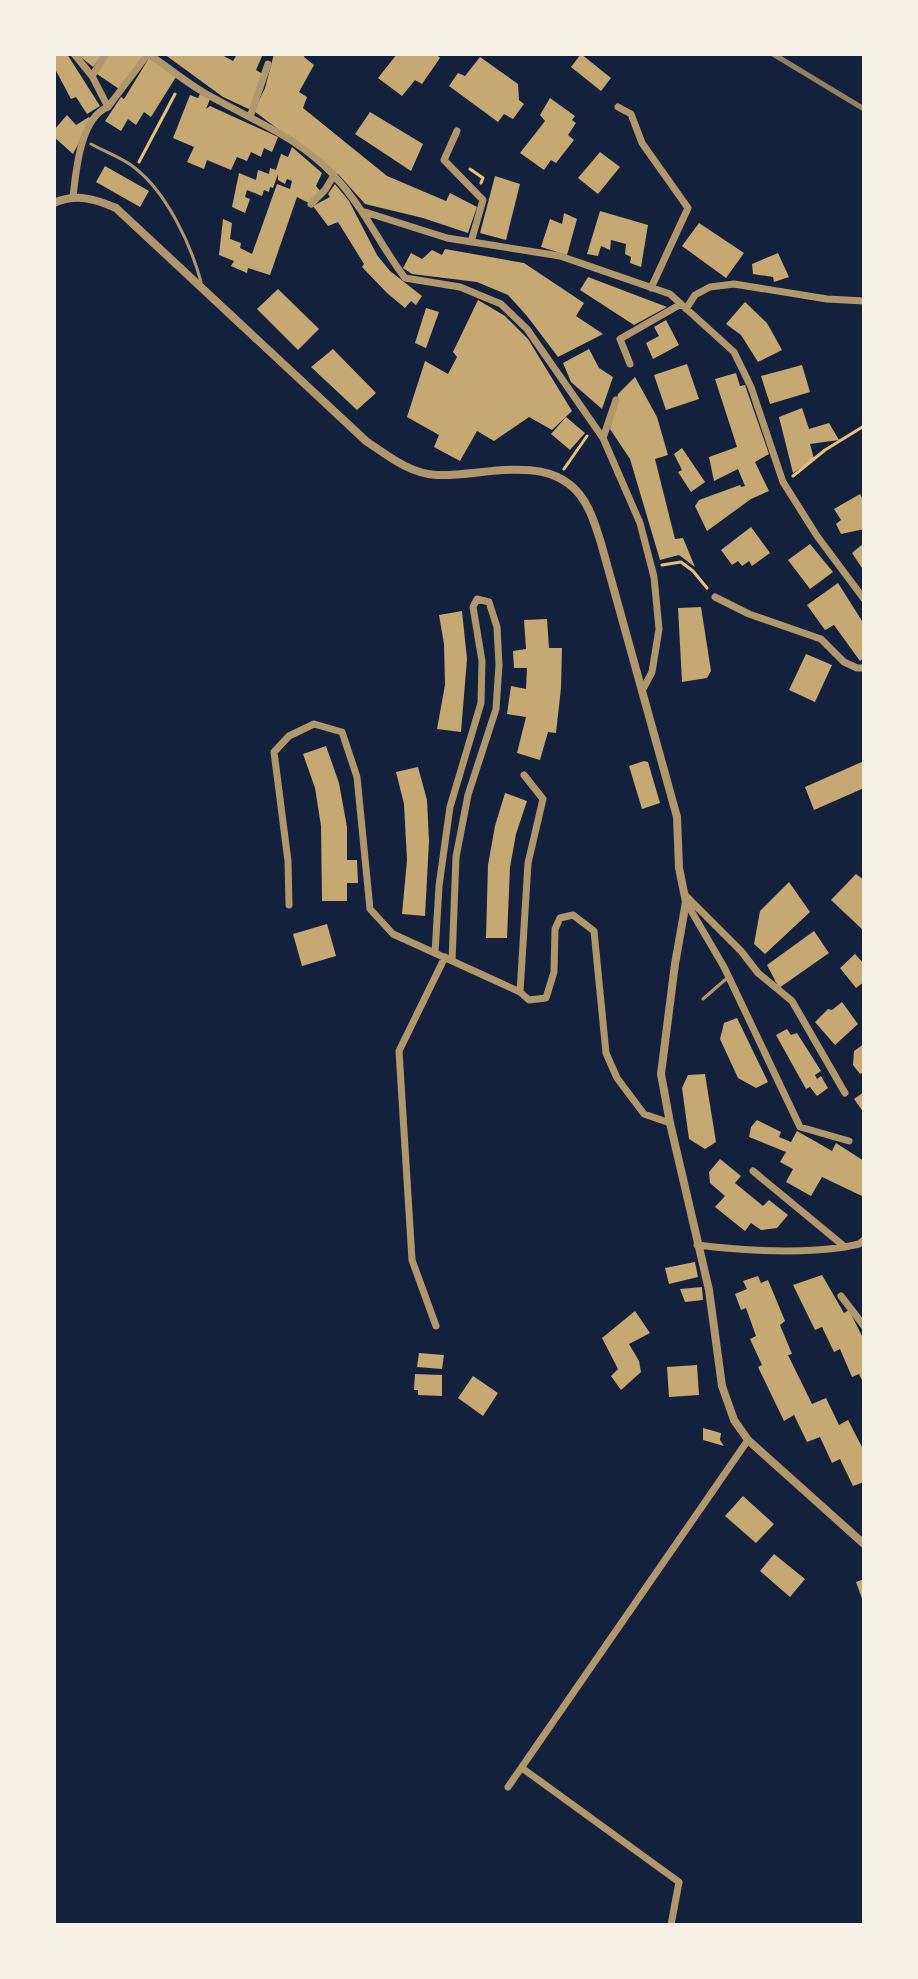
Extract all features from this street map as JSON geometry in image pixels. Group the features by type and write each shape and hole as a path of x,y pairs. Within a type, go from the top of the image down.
{"street":[{"path":"74,54 92,76 108,107"},
{"path":"92,76 106,54"},
{"path":"73,197 79,151 100,110 108,107 148,54 203,92 284,134 334,175 365,212 380,244 405,278 460,287 501,304 527,329 603,438 640,523 652,566 659,629 652,672 642,691"},
{"path":"250,117 268,64"},
{"path":"618,107 631,114 642,143 688,208 651,288"},
{"path":"457,131 444,160 483,200 471,242"},
{"path":"311,204 334,175"},
{"path":"54,203 73,197 96,199 116,208 366,441 401,465 435,475 525,469 558,477 573,489 587,506 601,543 677,817 679,868 685,898 729,976 800,1127 849,1141"},
{"path":"365,212 447,238 560,256 670,294 734,352 751,387 788,490 817,536 864,599"},
{"path":"630,364 620,339 684,306 710,287 734,284 827,299 864,301"},
{"path":"603,438 616,400"},
{"path":"715,597 749,614 821,639 844,662 864,668"},
{"path":"435,953 439,886 450,807 481,703 482,661 473,607 477,599 489,602 497,627 499,665 496,709 468,795 456,857 449,959 399,1051 412,1260 436,1326"},
{"path":"289,905 288,861 274,752 289,736 314,724 342,732 357,777 370,909 393,934 520,992 529,1000 546,998 554,972 555,929 560,918 573,915 594,931 606,1053 617,1078 644,1114 670,1123"},
{"path":"520,992 528,863 543,799 524,775"},
{"path":"685,898 661,1074 709,1290 722,1386 734,1420 748,1440 864,1544"},
{"path":"685,898 741,951 758,973 792,1001 845,1093"},
{"path":"753,1171 845,1247"},
{"path":"697,1245 815,1251 862,1243"},
{"path":"841,1296 864,1326"},
{"path":"508,1787 748,1440"},
{"path":"522,1768 679,1882 671,1925"}],"lane":[{"path":"91,144 136,168 159,195 191,248 201,286"},
{"path":"703,999 729,976"}],"path":[{"path":"136,168 175,94"},
{"path":"461,162 483,178 477,195"},
{"path":"788,490 793,475 864,426"},
{"path":"558,477 594,427"},
{"path":"652,566 681,562 715,597"}],"building":[{"path":"67,54 100,106 87,114 76,97 71,99 54,67 54,55"},
{"path":"77,54 103,54 93,67"},
{"path":"109,54 146,54 119,89 97,74"},
{"path":"164,54 220,54 233,61 237,54 263,54 256,70 263,74 251,110 223,97"},
{"path":"274,54 305,54 304,57 314,65 299,92 307,97 303,108 387,176 446,201 450,193 477,207 468,233 365,204 339,175 254,111 265,88"},
{"path":"397,54 436,54 440,58 422,84 415,80 402,96 378,78"},
{"path":"581,54 611,78 601,91 571,67"},
{"path":"480,57 518,84 519,100 524,104 513,119 504,114 498,122 449,86 458,73 465,76"},
{"path":"149,58 176,77 151,117 144,112 136,125 128,119 121,131 105,121 121,97 124,99"},
{"path":"200,94 210,99 206,109 210,106 278,137 272,152 264,148 261,157 251,152 247,161 237,157 231,170 207,160 204,169 187,162 194,147 173,138 190,95 198,98"},
{"path":"550,98 575,116 572,120 576,123 568,135 574,140 556,163 551,160 544,170 520,153 545,121 540,115"},
{"path":"370,112 423,144 411,171 355,134"},
{"path":"67,115 76,125 89,117 91,120 73,154 54,137 54,130"},
{"path":"292,147 322,173 316,186 321,192 309,203 297,197 270,275 248,268 247,273 231,266 234,261 219,255 223,219 232,223 230,239 241,243 240,248 252,254 277,184 290,189 292,181 287,179 285,184 278,180 278,174 273,188 270,187 269,192 264,190 262,196 247,190 245,197 250,199 245,213 232,207 239,173 256,180 258,170 269,174 270,168 276,170 281,154 288,157"},
{"path":"600,152 620,167 598,194 578,178"},
{"path":"105,166 149,191 140,207 96,182"},
{"path":"495,176 520,184 506,240 480,233"},
{"path":"335,184 349,201 377,255 390,271 422,296 416,305 411,301 405,308 387,293 362,267 364,264 338,222 328,226 313,206 330,197 328,194"},
{"path":"600,211 648,225 641,267 630,263 631,257 625,254 626,244 611,240 610,250 601,246 598,256 587,254"},
{"path":"564,213 577,219 567,255 541,247 550,219 562,224"},
{"path":"699,223 744,253 726,278 682,246"},
{"path":"445,249 524,263 584,303 576,316 603,334 558,357 508,295 477,282 412,274 403,268 411,253 422,259 432,250 442,255"},
{"path":"778,253 789,277 774,282 773,277 753,274 752,264"},
{"path":"588,277 667,307 634,325 580,290"},
{"path":"278,289 319,329 298,350 257,309"},
{"path":"478,300 505,316 528,339 572,411 552,430 529,417 494,441 477,431 460,461 434,447 439,435 407,417 425,361 448,374 457,357 453,352"},
{"path":"745,302 767,323 782,350 758,362 741,335 726,324"},
{"path":"426,308 439,312 426,348 415,343"},
{"path":"666,320 679,345 653,359 646,343 659,336 654,327"},
{"path":"333,349 376,393 357,410 311,367"},
{"path":"589,349 599,368 613,377 602,409 571,382 563,363"},
{"path":"687,364 699,399 666,410 654,375"},
{"path":"802,365 810,392 770,404 761,376"},
{"path":"736,373 740,386 745,385 769,454 755,462 769,491 751,499 707,531 695,506 699,500 740,485 745,486 738,469 714,481 709,457 737,447 715,379"},
{"path":"635,377 657,417 668,455 655,459 675,539 683,538 695,567 679,555 660,560 630,459 610,429 618,394"},
{"path":"802,408 809,429 829,423 839,440 810,444 814,459 793,473 779,417"},
{"path":"566,417 585,433 570,450 551,434"},
{"path":"682,448 705,482 691,492 678,472 682,470 674,454"},
{"path":"860,494 864,501 864,529 841,534 836,524 841,520 834,509"},
{"path":"751,527 770,553 752,566 749,561 742,566 738,561 732,565 721,550"},
{"path":"864,543 864,571 852,553"},
{"path":"810,544 833,572 810,589 788,560"},
{"path":"838,583 864,624 864,658 860,661 834,625 825,630 807,605"},
{"path":"701,607 711,671 707,678 682,682 678,608"},
{"path":"462,611 467,659 461,732 437,729 445,685 444,644 439,615"},
{"path":"547,619 549,648 562,648 561,688 556,733 548,732 540,760 517,753 526,717 507,714 511,686 526,689 527,668 514,668 513,651 526,649 524,620"},
{"path":"806,654 832,665 815,702 789,690"},
{"path":"326,746 339,783 347,827 347,860 357,860 358,883 347,883 347,901 322,901 321,826 315,788 303,754"},
{"path":"864,761 864,788 814,810 805,787"},
{"path":"648,762 660,803 642,809 629,766"},
{"path":"418,767 427,800 429,841 425,916 402,914 407,860 404,804 396,772"},
{"path":"505,793 527,801 516,834 510,867 507,938 486,938 488,865"},
{"path":"856,874 864,880 864,931 831,900"},
{"path":"789,882 810,912 765,954 754,944 760,911"},
{"path":"327,924 336,956 302,966 293,934"},
{"path":"814,931 829,953 779,988 767,965"},
{"path":"855,954 864,964 864,982 856,988 840,968"},
{"path":"842,1002 858,1024 835,1045 815,1022 828,1009 832,1010"},
{"path":"737,1018 768,1082 756,1088 738,1078 720,1039 724,1023"},
{"path":"787,1029 791,1035 797,1033 821,1071 815,1075 817,1079 821,1076 828,1088 817,1096 810,1087 806,1089 776,1035"},
{"path":"864,1044 864,1072 860,1074 853,1065 854,1051"},
{"path":"705,1074 716,1142 705,1149 689,1139 682,1088 688,1075"},
{"path":"864,1092 864,1113 854,1099"},
{"path":"757,1120 781,1132 779,1137 791,1142 797,1131 832,1151 836,1143 864,1161 864,1197 822,1177 811,1196 786,1182 793,1169 780,1162 786,1152 749,1137 751,1127"},
{"path":"720,1159 741,1176 735,1183 763,1206 769,1200 788,1215 777,1228 761,1230 751,1223 745,1231 715,1207 725,1196 710,1183 709,1172"},
{"path":"695,1262 698,1277 669,1284 665,1268"},
{"path":"822,1275 844,1313 849,1310 864,1340 864,1384 859,1374 852,1377 840,1349 834,1352 822,1327 815,1330 793,1285"},
{"path":"758,1276 761,1283 768,1280 785,1321 780,1325 792,1354 788,1355 812,1404 826,1398 839,1425 848,1420 864,1446 864,1482 853,1486 840,1459 832,1463 820,1437 807,1442 794,1415 784,1421 758,1367 762,1365 750,1339 756,1336 746,1308 741,1310 735,1294 747,1289 743,1281"},
{"path":"702,1287 703,1300 685,1302 680,1289"},
{"path":"635,1311 650,1333 629,1344 639,1361 641,1372 621,1390 611,1376 618,1369 602,1338"},
{"path":"419,1353 444,1355 442,1369 417,1367"},
{"path":"697,1365 699,1395 669,1397 667,1367"},
{"path":"415,1374 442,1375 442,1396 418,1395 418,1390 414,1390"},
{"path":"473,1376 498,1393 483,1416 458,1398"},
{"path":"703,1428 721,1433 720,1440 724,1446 703,1440"},
{"path":"743,1496 774,1524 756,1543 725,1516"},
{"path":"774,1554 805,1579 790,1597 760,1571"},
{"path":"864,1579 864,1604 856,1582"}],"railway":[{"path":"773,54 864,109"}]}
